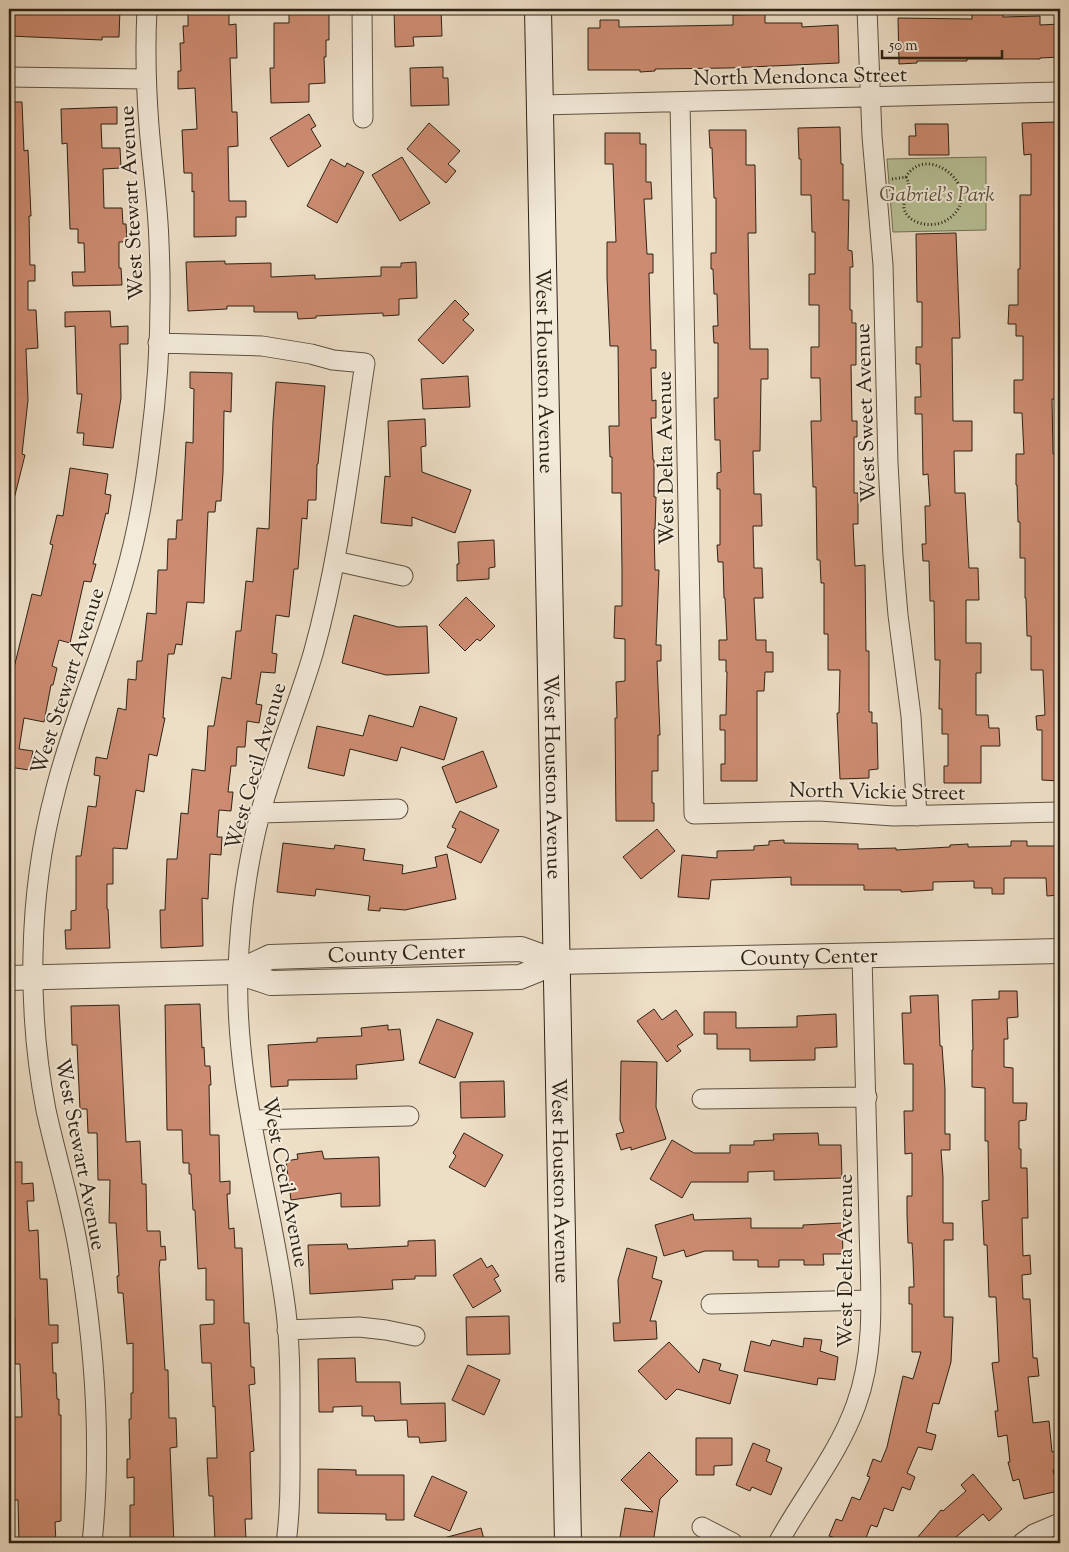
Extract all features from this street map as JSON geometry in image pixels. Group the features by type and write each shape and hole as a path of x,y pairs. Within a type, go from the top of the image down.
{"main road":[{"name":"West Houston Avenue","path":"538,9 568,1543"}],"street":[{"name":"West Stewart Avenue","path":"92,1543 96,1430 91,1340 78,1244 54,1147 41,1080 33,977 35,913 42,851 55,792 126,573 140,510 150,447 156,395 159,241 146,79 147,9"},
{"path":"362,9 364,118"},
{"name":"West Sweet Avenue","path":"867,9 883,274 888,463 893,556 898,615 911,716 917,816"},
{"path":"9,76 146,79"},
{"name":"North Mendonca Street","path":"541,105 1060,92"},
{"name":"West Delta Avenue","path":"680,102 694,814"},
{"name":"West Cecil Avenue","path":"158,343 262,346 333,360 364,363 347,490 335,561 313,653 261,813 251,858 244,905 238,972 239,1035 251,1120 285,1299 290,1376 290,1514 286,1543"},
{"path":"335,561 403,576"},
{"path":"261,813 398,809"},
{"name":"North Vickie Street","path":"694,814 819,811 917,816 1060,812"},
{"name":"County Center","path":"9,978 238,972 271,983 520,977 557,962 1060,951"},
{"name":"West Delta Avenue","path":"778,1543 847,1429 864,1379 868,1354 870,1300 867,1097 862,956"},
{"path":"702,1098 867,1097"},
{"path":"251,1120 409,1116"},
{"path":"711,1304 870,1300"},
{"path":"287,1330 359,1327 414,1336"},
{"path":"1022,1543 1034,1534 1060,1523"},
{"path":"702,1527 733,1543"}],"path":[{"path":"924,164 936,165 944,169 952,175 960,188 962,197 958,209 951,217 939,224 916,222 909,217 904,208 904,200 910,190 906,177 914,168 924,164"}],"green space":[{"name":"Gabriel's Park","path":"986,157 986,230 893,232 887,159"}],"building":[{"path":"9,9 120,9 119,37 102,37 102,40 9,36"},
{"path":"188,9 229,9 229,25 236,24 237,58 230,58 232,112 237,112 238,146 228,147 229,201 246,201 246,217 236,217 236,236 194,237 192,173 184,173 182,130 197,129 195,88 178,89 178,71 181,71 180,43 184,43 183,26 188,26"},
{"path":"289,9 329,9 329,40 326,40 326,57 324,57 325,83 309,84 309,102 271,103 270,68 274,68 274,23 289,23"},
{"path":"394,9 441,9 442,36 413,37 414,46 395,47"},
{"path":"972,9 1003,9 1003,17 1040,16 1040,25 1060,24 1060,57 917,61 917,63 899,64 898,18 972,19"},
{"path":"765,14 765,23 802,23 802,27 838,25 839,63 655,69 655,71 640,72 640,70 588,70 588,28 600,28 600,20 619,20 619,27 733,25 733,15"},
{"path":"443,67 443,78 448,78 449,105 411,106 410,68"},
{"path":"9,102 22,102 24,151 28,150 31,216 29,216 30,265 35,265 35,281 28,281 28,310 36,310 38,348 26,349 28,400 22,454 25,455 13,503 9,502"},
{"path":"117,107 117,124 101,124 102,148 120,148 121,168 103,169 104,208 122,208 123,224 126,224 127,242 119,242 119,268 121,268 122,285 73,286 72,272 85,272 84,243 78,243 78,229 70,229 67,143 62,144 61,109"},
{"path":"309,114 316,126 311,129 321,146 288,167 270,138"},
{"path":"1057,122 1058,134 1060,134 1058,269 1060,269 1060,285 1058,285 1058,336 1055,336 1055,399 1052,399 1053,454 1058,454 1058,491 1060,491 1060,781 1042,780 1042,730 1037,730 1036,716 1045,715 1043,670 1031,670 1031,636 1027,636 1025,558 1020,558 1020,522 1018,522 1016,485 1016,454 1024,454 1022,413 1014,413 1014,380 1023,380 1023,336 1016,336 1016,324 1008,324 1009,305 1018,305 1020,195 1031,195 1031,154 1024,155 1022,123"},
{"path":"429,123 460,151 448,164 456,171 446,183 407,149"},
{"path":"915,124 948,124 949,155 909,155 909,136 916,136"},
{"path":"840,127 843,200 849,200 848,250 852,251 853,267 850,267 850,310 852,310 852,323 856,323 856,365 851,365 852,421 857,421 857,437 854,437 854,493 858,493 858,524 853,524 855,566 865,565 866,651 869,651 869,712 872,712 872,723 877,723 878,769 869,770 869,778 840,779 837,713 839,713 840,670 828,670 828,634 824,634 824,583 821,583 820,560 817,560 816,487 813,487 811,421 821,421 820,378 811,378 811,347 819,347 819,305 809,305 809,274 815,274 815,232 812,232 811,195 801,195 801,159 799,159 798,128"},
{"path":"709,130 746,130 746,165 755,165 756,233 748,233 750,349 768,349 768,379 761,379 760,451 753,451 754,494 761,494 762,526 753,526 754,568 762,568 763,598 754,598 756,640 766,640 766,652 773,652 773,672 765,672 764,691 757,691 757,781 721,781 721,764 725,764 725,730 720,730 720,715 726,715 727,672 726,660 719,660 719,640 727,640 723,562 718,562 717,545 720,545 720,489 717,489 717,473 721,472 720,440 715,440 714,398 718,398 718,343 714,343 713,326 718,326 717,294 714,294 713,269 711,269 711,253 716,253 716,198 714,198 712,148 710,148"},
{"path":"605,133 640,133 640,144 646,144 646,182 651,182 652,199 644,199 647,254 653,254 653,273 649,273 651,350 656,350 656,368 651,368 652,401 656,400 656,418 651,418 654,497 656,497 654,529 655,570 659,570 656,645 661,645 661,661 657,661 660,735 658,735 658,771 652,771 654,821 616,821 616,682 625,681 625,639 614,638 615,606 622,606 621,493 612,493 612,457 610,457 609,426 619,426 618,346 610,346 607,242 616,242 613,164 605,164"},
{"path":"402,157 430,203 400,221 372,175"},
{"path":"331,159 345,167 347,163 364,172 337,223 307,206"},
{"path":"956,233 960,338 952,338 953,421 972,421 972,451 954,451 955,493 965,493 969,568 978,568 979,600 966,600 966,643 981,643 981,673 976,673 976,715 988,715 989,728 999,728 1000,746 981,746 981,783 944,783 944,766 948,766 948,734 942,734 942,709 939,709 940,660 935,660 934,601 930,601 929,561 923,561 922,544 926,544 925,506 930,506 928,474 923,475 922,414 915,414 915,397 921,397 920,364 916,364 916,347 922,347 922,302 917,302 916,234"},
{"path":"225,261 225,264 271,263 271,277 315,275 315,279 381,276 381,267 401,267 401,263 416,262 417,298 399,299 399,315 383,316 383,313 316,316 316,318 298,319 297,312 254,312 254,306 227,306 227,309 188,311 186,262"},
{"path":"455,300 469,314 463,320 474,330 443,364 418,340"},
{"path":"110,311 111,327 128,326 128,344 120,344 121,398 113,448 83,445 84,433 77,433 82,394 77,394 75,326 65,327 65,312"},
{"path":"190,372 232,373 231,412 224,411 221,501 216,501 215,512 208,512 204,603 187,602 182,645 176,644 174,654 168,654 163,718 165,718 157,756 149,754 144,792 136,790 127,849 113,848 113,884 107,884 110,948 66,949 65,930 71,930 71,911 76,910 76,856 81,856 88,806 96,807 100,776 94,775 96,757 107,759 118,708 126,710 128,679 136,680 137,661 142,661 147,613 156,614 158,570 167,570 168,539 176,539 177,520 182,520 186,442 193,443 194,389 190,388"},
{"path":"468,376 470,407 423,409 421,379"},
{"path":"276,382 325,386 317,464 316,500 308,500 307,519 302,518 298,569 294,569 289,617 276,615 272,653 277,654 275,673 261,672 256,704 262,705 259,723 247,721 245,747 237,747 236,766 231,766 228,792 233,792 231,811 219,810 217,837 222,837 221,855 210,854 208,899 202,898 203,946 161,948 160,910 165,910 167,859 177,859 181,813 188,814 192,769 205,771 208,726 214,726 222,677 231,679 236,631 241,631 246,581 253,582 257,528 269,529"},
{"path":"425,419 426,446 421,447 422,472 471,490 455,533 412,517 412,526 381,523 385,476 390,477 388,421"},
{"path":"70,468 108,474 105,494 111,495 108,514 106,513 93,564 96,564 91,582 84,581 70,643 59,640 52,666 57,668 53,685 51,685 44,722 24,718 19,749 33,751 29,770 9,767 9,679 11,680 32,594 41,596 53,545 50,544 57,515 63,516"},
{"path":"494,540 495,567 489,568 489,579 457,581 457,564 459,564 458,542"},
{"path":"466,597 495,626 480,641 477,639 465,651 439,625"},
{"path":"354,615 398,627 427,626 429,673 386,675 342,663"},
{"path":"420,706 457,718 444,760 401,747 397,761 350,749 344,776 308,768 317,726 363,736 369,715 413,727"},
{"path":"483,751 497,787 456,803 442,767"},
{"path":"460,811 499,830 481,863 447,847 456,829 452,827"},
{"path":"657,829 675,851 641,879 623,857"},
{"path":"784,840 784,843 858,844 858,849 896,848 896,850 968,844 968,847 1011,846 1011,841 1027,841 1027,846 1060,846 1060,895 1047,896 1046,878 1004,878 1004,894 992,894 992,888 974,888 974,881 933,882 933,890 901,892 901,890 864,890 864,885 791,885 791,877 711,880 709,899 678,897 682,855 717,858 717,851 754,850 754,846 769,845 769,841"},
{"path":"283,843 334,849 335,845 365,849 363,860 403,865 402,874 437,867 435,857 447,854 456,899 405,910 380,908 380,911 368,910 370,896 316,889 315,896 277,892"},
{"path":"999,991 1017,991 1018,1017 1007,1018 1008,1039 1004,1039 1004,1067 1013,1068 1013,1103 1027,1103 1026,1120 1019,1121 1019,1149 1021,1149 1021,1168 1027,1168 1028,1218 1022,1218 1023,1256 1030,1255 1031,1274 1022,1275 1023,1299 1030,1299 1033,1358 1037,1358 1039,1376 1028,1377 1033,1423 1049,1421 1052,1452 1056,1451 1060,1468 1053,1470 1058,1491 1024,1499 1019,1479 1013,1481 1008,1462 1010,1462 1007,1435 998,1437 995,1411 998,1411 992,1363 999,1362 996,1297 989,1297 987,1245 984,1245 982,1201 989,1200 988,1141 985,1141 985,1088 972,1087 972,1000 999,999"},
{"path":"938,995 940,1046 942,1046 945,1089 945,1134 950,1134 950,1150 941,1150 943,1223 953,1223 953,1240 944,1240 944,1317 953,1317 951,1362 939,1404 933,1403 926,1432 936,1435 932,1450 918,1447 907,1473 915,1477 910,1490 902,1487 893,1511 884,1508 877,1527 871,1525 864,1543 830,1543 833,1537 829,1536 836,1519 842,1521 852,1497 860,1500 870,1477 867,1476 873,1459 881,1462 887,1447 903,1376 913,1379 921,1352 912,1352 912,1304 909,1304 909,1287 914,1287 912,1243 908,1243 907,1214 907,1196 912,1196 912,1153 905,1154 904,1111 913,1111 913,1064 904,1064 902,1013 911,1013 910,996"},
{"path":"200,1004 202,1048 204,1047 205,1066 210,1066 210,1135 219,1135 220,1182 230,1181 230,1194 227,1194 229,1229 234,1228 235,1248 242,1248 244,1323 249,1323 251,1367 254,1367 255,1384 249,1385 254,1451 250,1452 252,1519 245,1519 246,1540 215,1541 213,1496 209,1496 207,1458 217,1458 215,1406 213,1407 211,1363 202,1363 200,1325 214,1324 214,1300 206,1300 206,1268 198,1269 191,1174 189,1174 189,1163 183,1163 182,1130 167,1130 165,1005"},
{"path":"119,1005 126,1142 140,1141 142,1184 146,1184 147,1231 160,1231 161,1247 165,1246 166,1260 160,1260 159,1269 165,1370 168,1370 169,1418 176,1418 177,1447 170,1448 174,1543 130,1543 130,1505 134,1505 134,1477 127,1478 127,1459 130,1459 129,1419 131,1419 131,1393 133,1393 133,1343 127,1344 123,1293 118,1293 116,1223 109,1223 110,1180 98,1180 97,1133 88,1133 87,1109 80,1109 77,1045 72,1045 71,1006"},
{"path":"654,1009 662,1020 676,1010 693,1035 677,1046 681,1051 667,1062 637,1021"},
{"path":"704,1012 736,1012 736,1028 797,1027 797,1016 836,1014 837,1047 815,1048 815,1060 750,1061 750,1049 717,1049 717,1034 704,1034"},
{"path":"437,1019 473,1033 455,1078 419,1063"},
{"path":"388,1025 388,1030 400,1029 404,1060 356,1065 357,1079 288,1080 288,1086 271,1087 268,1045 317,1042 317,1038 362,1036 361,1028"},
{"path":"621,1061 657,1062 656,1107 666,1139 631,1150 631,1147 621,1150 616,1134 624,1132 620,1120"},
{"path":"504,1081 505,1117 461,1118 460,1082"},
{"path":"464,1133 503,1155 485,1187 449,1167 456,1156 453,1153"},
{"path":"818,1133 819,1145 841,1145 842,1178 774,1180 774,1171 748,1172 748,1182 691,1182 682,1198 650,1179 672,1140 694,1153 730,1153 730,1145 754,1145 754,1141 774,1140 773,1134"},
{"path":"322,1151 324,1159 379,1157 380,1206 341,1207 341,1193 291,1200 286,1161 298,1159 297,1154"},
{"path":"9,1162 22,1162 22,1184 33,1183 34,1201 27,1201 29,1231 38,1230 40,1279 47,1279 49,1325 58,1325 58,1343 52,1343 53,1373 56,1373 57,1399 59,1399 59,1415 61,1415 61,1521 55,1522 56,1543 19,1543 18,1500 14,1500 12,1417 22,1417 20,1364 15,1364 15,1319 9,1319"},
{"path":"693,1214 694,1220 751,1218 751,1228 803,1228 803,1225 842,1223 843,1254 823,1254 824,1265 804,1265 804,1260 779,1260 779,1267 758,1267 758,1260 733,1260 733,1251 705,1251 686,1257 684,1250 664,1256 655,1225"},
{"path":"435,1240 436,1276 415,1276 415,1279 392,1280 393,1289 310,1294 308,1245 347,1244 348,1249 408,1246 408,1241"},
{"path":"627,1248 657,1257 652,1278 662,1281 650,1321 656,1321 657,1339 614,1341 613,1323 620,1323 618,1280"},
{"path":"481,1258 487,1268 492,1265 499,1276 494,1279 501,1291 473,1308 453,1275"},
{"path":"509,1316 510,1354 467,1355 466,1317"},
{"path":"804,1338 822,1340 820,1351 838,1357 835,1380 818,1378 817,1385 744,1371 751,1341 770,1346 772,1340 803,1347"},
{"path":"669,1342 699,1373 703,1359 721,1364 719,1370 738,1375 730,1404 677,1389 666,1400 638,1371"},
{"path":"355,1358 356,1382 400,1382 401,1404 445,1403 446,1441 420,1443 419,1437 408,1437 407,1420 375,1421 374,1416 362,1416 362,1406 333,1407 333,1412 319,1412 318,1359"},
{"path":"468,1365 500,1380 484,1415 452,1400"},
{"path":"696,1438 732,1438 732,1465 714,1466 714,1475 696,1475"},
{"path":"753,1443 770,1450 766,1461 782,1468 771,1495 752,1487 750,1491 736,1485"},
{"path":"649,1452 678,1481 660,1499 653,1543 619,1543 625,1508 653,1512 621,1480"},
{"path":"318,1469 356,1470 356,1475 404,1475 404,1520 386,1520 386,1514 318,1513"},
{"path":"973,1474 1002,1509 989,1521 983,1514 949,1543 923,1543 917,1538 941,1510 943,1511 966,1491 961,1485"},
{"path":"432,1476 467,1492 450,1531 414,1516"},
{"path":"481,1528 485,1543 440,1543 440,1539"}]}
